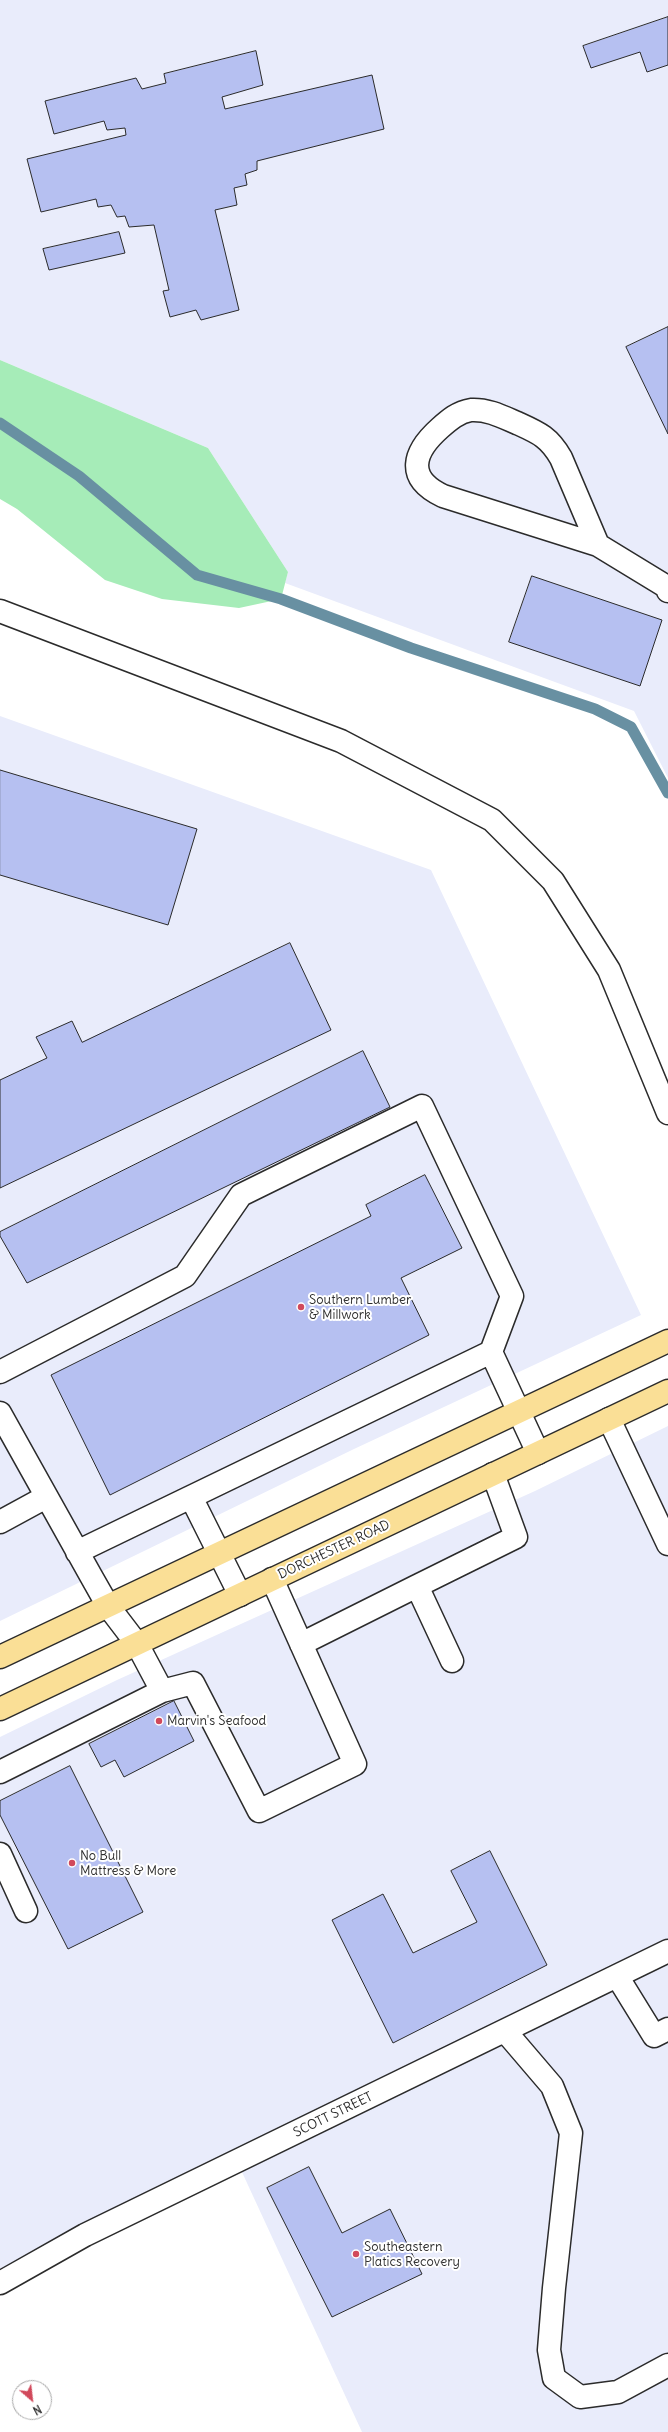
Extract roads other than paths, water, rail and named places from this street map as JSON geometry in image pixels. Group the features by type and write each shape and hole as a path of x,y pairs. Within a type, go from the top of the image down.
{"main road":[{"path":"0,1657 668,1341"},
{"name":"DORCHESTER ROAD","path":"0,1709 668,1391"}],"street":[{"path":"598,545 561,458 554,446 542,434 492,412 470,410 452,417 431,436 418,455 416,466 420,477 430,490 443,496 598,545 667,587 668,591"},
{"path":"0,611 341,741 492,820 553,881 609,970 668,1113"},
{"path":"0,1372 185,1276 241,1195 422,1106 512,1296 491,1352 77,1552"},
{"path":"491,1352 538,1453"},
{"path":"0,1413 108,1606 137,1644 162,1691"},
{"path":"609,1419 668,1544"},
{"path":"301,1644 516,1537 493,1474"},
{"path":"191,1496 240,1595"},
{"path":"0,1522 46,1497"},
{"path":"0,1772 162,1691 193,1683 260,1811 355,1764 272,1579"},
{"path":"417,1586 452,1661"},
{"path":"0,1854 26,1911"},
{"name":"SCOTT STREET","path":"0,2283 85,2235 668,1951"},
{"path":"617,1976 654,2036 668,2029"},
{"path":"505,2031 552,2086 571,2133 554,2288 550,2350 554,2378 580,2397 618,2392 668,2365"}],"waterway":[{"path":"0,423 79,476 197,575 281,599 411,648 595,709 631,727 668,793"}],"place":[{"name":"Southern Lumber & Millwork","path":"301,1307"},
{"name":"Marvin's Seafood","path":"159,1721"},
{"name":"No Bull Mattress & More","path":"72,1863"},
{"name":"Southeastern Platics Recovery","path":"356,2254"}]}
